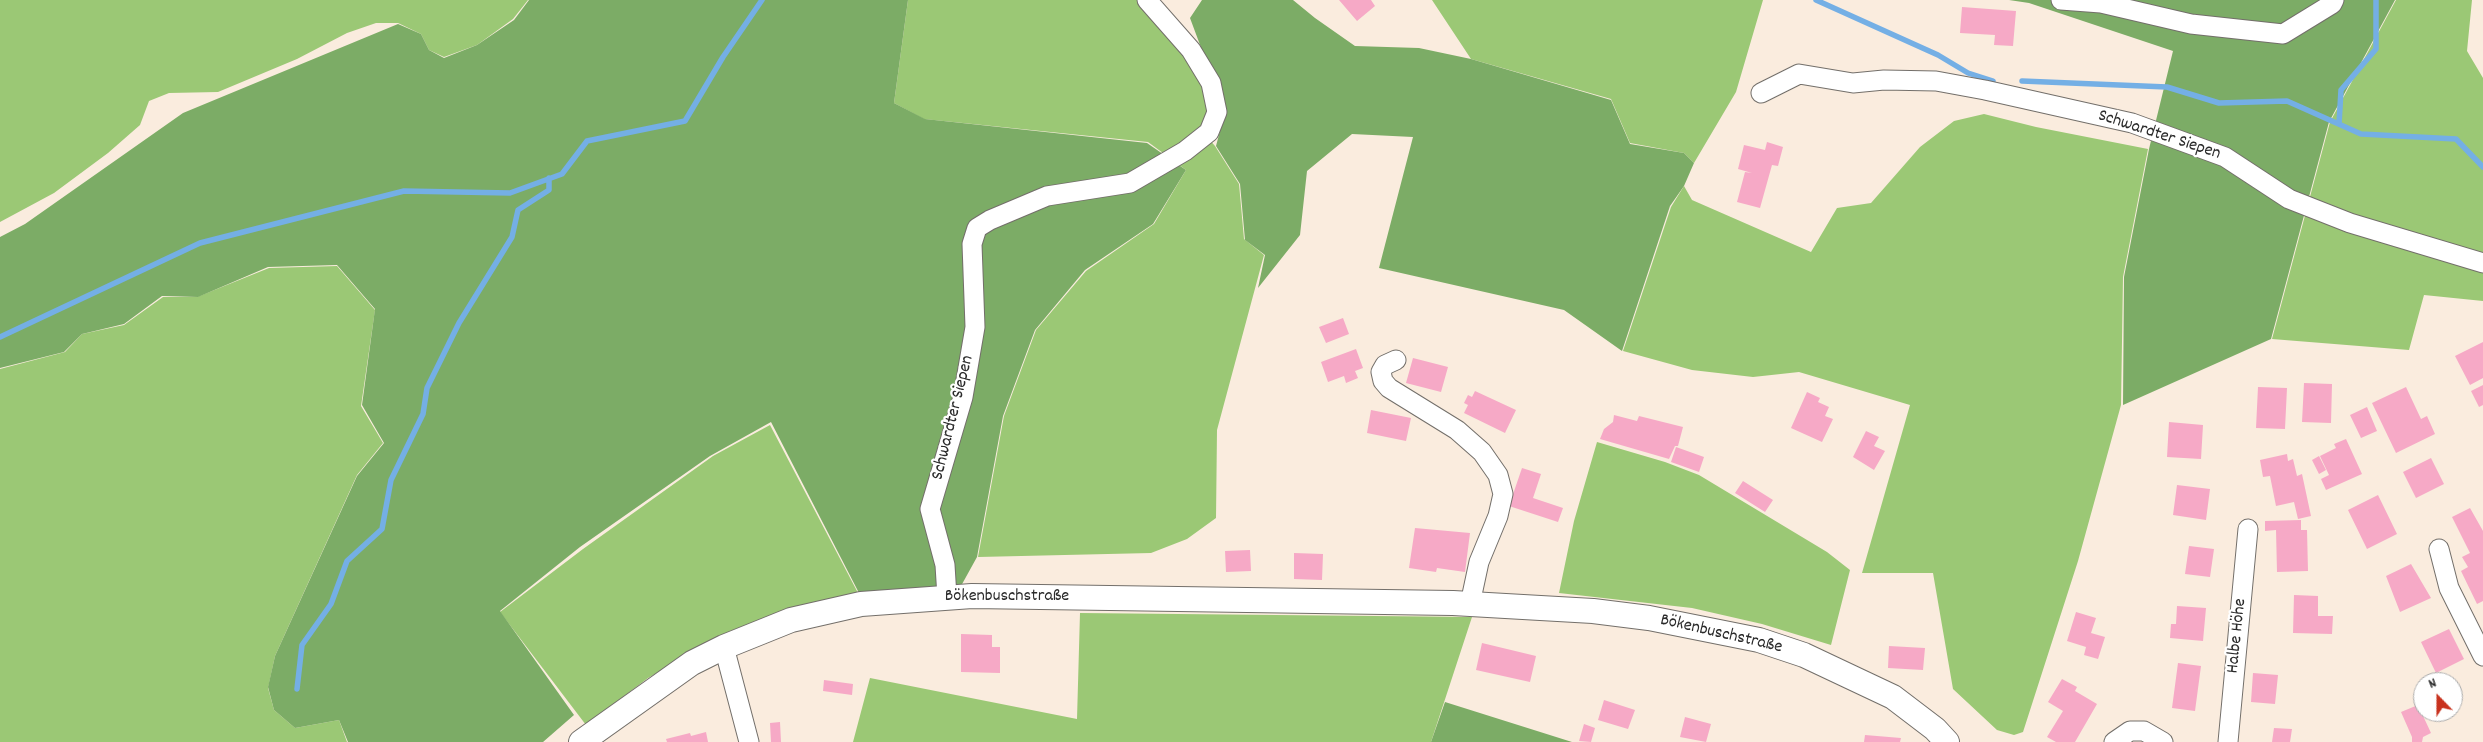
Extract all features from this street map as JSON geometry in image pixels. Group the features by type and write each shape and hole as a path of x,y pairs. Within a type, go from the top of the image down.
{"main road":[{"name":"Bökenbuschstraße","path":"580,742 660,685 718,649 791,620 888,601 947,597 1201,598 1470,604 1593,611 1649,618 1759,640 1804,655 1871,685 1914,712 1947,742"}],"street":[{"name":"Schwardter Siepen","path":"947,597 945,565 930,509 963,397 976,327 972,244 977,228 990,220 1047,196 1130,183 1185,151 1208,132 1217,112 1211,83 1191,50 1147,0"},
{"path":"2061,0 2101,3 2191,24 2283,34 2332,4 2334,0"},
{"name":"Schwardter Siepen","path":"1761,93 1799,74 1853,83 1884,80 1936,82 1985,90 2132,123 2225,157 2298,203 2350,223 2483,263"},
{"path":"1396,360 1385,365 1381,372 1383,382 1389,388 1458,430 1482,452 1498,475 1502,494 1498,516 1479,562 1470,604"},
{"name":"Halbe Höhe","path":"2228,742 2248,529"},
{"path":"2438,549 2449,588 2483,656"},
{"path":"718,649 737,742"},
{"path":"718,649 749,742"},
{"path":"2114,742 2130,731 2144,731 2163,742"}],"green space":[{"path":"0,0 528,0 513,19 477,45 444,57 429,50 421,34 398,23 376,23 347,33 297,59 218,92 169,93 149,101 140,125 108,153 54,193 0,222"},
{"path":"529,0 908,0 894,103 925,119 1147,143 1186,170 1153,224 1085,270 1035,330 1003,416 977,557 961,586 859,593 771,422 710,456 580,547 500,611 574,715 543,742 348,742 339,720 295,728 274,710 268,687 275,656 357,476 384,443 362,405 375,309 337,265 268,267 198,297 162,296 124,324 82,334 64,352 0,368 0,237 25,224 183,113 398,24 421,34 429,50 444,58 477,45 514,20"},
{"path":"908,0 1137,0 1189,57 1204,85 1211,111 1202,131 1215,146 1239,184 1244,239 1264,255 1217,430 1216,518 1187,539 1151,553 978,557 1004,416 1036,330 1086,271 1154,224 1186,170 1148,142 924,119 894,103"},
{"path":"1202,0 1293,0 1355,46 1419,48 1471,59 1611,100 1630,144 1684,153 1694,163 1684,186 1670,206 1622,351 1564,310 1379,268 1413,137 1352,134 1307,171 1300,235 1258,288 1265,255 1245,240 1240,184 1216,146 1225,112 1190,18"},
{"path":"1432,0 1763,0 1736,92 1694,163 1684,153 1630,143 1611,99 1471,59"},
{"path":"2009,0 2395,0 2329,122 2271,339 2123,405 2124,277 2149,149 2173,51 2029,3"},
{"path":"2396,0 2472,0 2467,51 2483,78 2483,301 2424,295 2409,350 2272,339 2330,122"},
{"path":"1984,114 2036,127 2148,149 2123,277 2121,405 2078,561 2023,732 2014,735 1997,730 1953,689 1933,573 1862,573 1910,405 1799,372 1753,377 1692,370 1623,351 1671,207 1684,186 1692,200 1811,252 1837,208 1871,203 1920,147 1954,121"},
{"path":"337,266 375,310 361,406 383,443 357,475 275,656 268,688 274,710 295,728 339,720 347,742 0,742 0,369 65,352 82,334 124,325 163,297 197,297 269,268"},
{"path":"770,425 858,593 785,611 730,631 648,678 586,725 500,612 583,549 713,456"},
{"path":"1597,442 1665,462 1699,475 1827,552 1850,570 1831,645 1762,624 1692,608 1559,593 1574,521"},
{"path":"1080,613 1472,617 1431,742 853,742 870,678 1077,719"},
{"path":"1445,702 1572,742 1431,742"}],"building":[{"path":"1339,0 1371,0 1375,6 1357,21"},
{"path":"1962,7 2016,11 2013,46 1994,45 1995,35 1960,33"},
{"path":"1767,142 1783,147 1778,166 1772,165 1760,208 1737,202 1745,172 1752,173 1738,169 1744,145 1765,150"},
{"path":"1343,318 1349,334 1326,343 1319,327"},
{"path":"2483,342 2483,378 2470,385 2455,356"},
{"path":"1356,349 1363,368 1355,371 1358,378 1346,383 1344,376 1328,382 1321,362"},
{"path":"1413,358 1448,367 1441,392 1406,383"},
{"path":"2304,383 2332,384 2331,423 2302,422"},
{"path":"2483,385 2483,405 2479,407 2471,391"},
{"path":"2258,387 2287,388 2285,429 2256,428"},
{"path":"2406,387 2421,419 2427,416 2435,434 2396,453 2372,403"},
{"path":"1475,391 1516,410 1505,433 1464,413 1468,405 1464,403 1468,395 1472,397"},
{"path":"1807,392 1820,398 1818,402 1829,407 1825,416 1833,419 1822,442 1791,428"},
{"path":"2367,407 2377,431 2361,438 2350,415"},
{"path":"1371,410 1411,418 1406,441 1367,433"},
{"path":"1614,415 1637,421 1639,416 1683,427 1678,446 1675,446 1669,459 1600,439 1604,429 1613,422"},
{"path":"2169,422 2203,425 2201,459 2167,457"},
{"path":"1866,431 1879,437 1874,446 1885,451 1874,470 1853,457"},
{"path":"2346,439 2362,474 2326,490 2321,479 2329,475 2320,456 2336,448 2334,444"},
{"path":"1676,447 1704,457 1699,472 1671,462"},
{"path":"2287,454 2288,461 2293,459 2297,476 2302,474 2311,516 2298,519 2294,502 2276,506 2270,476 2263,477 2260,460"},
{"path":"2319,456 2326,470 2319,474 2312,460"},
{"path":"2431,458 2444,484 2416,498 2403,472"},
{"path":"1522,468 1541,474 1533,498 1563,508 1558,522 1509,506"},
{"path":"1743,481 1773,500 1765,512 1735,493"},
{"path":"2177,485 2210,489 2206,520 2173,515"},
{"path":"2378,495 2397,534 2367,549 2348,510"},
{"path":"2470,508 2483,531 2483,601 2477,604 2461,571 2468,567 2462,557 2470,553 2452,517"},
{"path":"2301,520 2301,530 2307,530 2308,571 2277,572 2276,530 2265,531 2265,521"},
{"path":"1415,528 1470,533 1465,572 1437,568 1436,572 1409,568"},
{"path":"2189,546 2214,549 2210,577 2185,574"},
{"path":"1250,550 1251,571 1226,572 1225,551"},
{"path":"1294,553 1323,554 1322,580 1294,579"},
{"path":"2411,564 2431,598 2400,612 2386,576"},
{"path":"2294,595 2318,596 2318,616 2333,616 2332,634 2293,633"},
{"path":"2177,606 2206,608 2203,641 2170,638 2171,624 2176,624"},
{"path":"2076,612 2096,618 2091,633 2105,637 2098,659 2084,655 2086,647 2067,641"},
{"path":"2449,629 2464,659 2436,672 2421,642"},
{"path":"961,634 992,635 992,647 1000,647 1000,673 961,672"},
{"path":"1482,643 1536,656 1530,682 1476,670"},
{"path":"1889,646 1925,648 1923,670 1888,668"},
{"path":"2178,663 2201,666 2195,711 2172,708"},
{"path":"2253,673 2278,675 2275,704 2251,702"},
{"path":"2062,679 2077,687 2075,691 2097,704 2075,742 2056,742 2047,737 2063,711 2048,702"},
{"path":"824,680 853,684 852,695 823,691"},
{"path":"1604,700 1635,710 1628,729 1598,720"},
{"path":"2413,707 2413,722 2426,722 2431,733 2423,737 2422,742 2412,742 2412,737 2401,712"},
{"path":"1685,717 1711,724 1706,742 1680,737"},
{"path":"780,722 781,742 771,742 770,723"},
{"path":"1584,724 1595,728 1591,742 1579,741"},
{"path":"2274,728 2292,729 2290,742 2272,742"},
{"path":"706,732 708,742 667,742 666,739 690,733 691,736"},
{"path":"1865,735 1901,738 1900,742 1864,742"}],"waterway":[{"path":"0,337 200,243 404,191 510,193 562,174 587,141 685,121 723,57 762,0"},
{"path":"1816,0 1938,55 1968,73 1993,81"},
{"path":"2339,124 2341,90 2376,49 2376,0"},
{"path":"2022,81 2167,87 2219,103 2287,101 2361,134 2456,139 2483,167"},
{"path":"297,689 302,645 331,604 347,561 382,529 391,480 423,414 427,388 459,323 512,237 518,210 549,190 549,178"}]}
